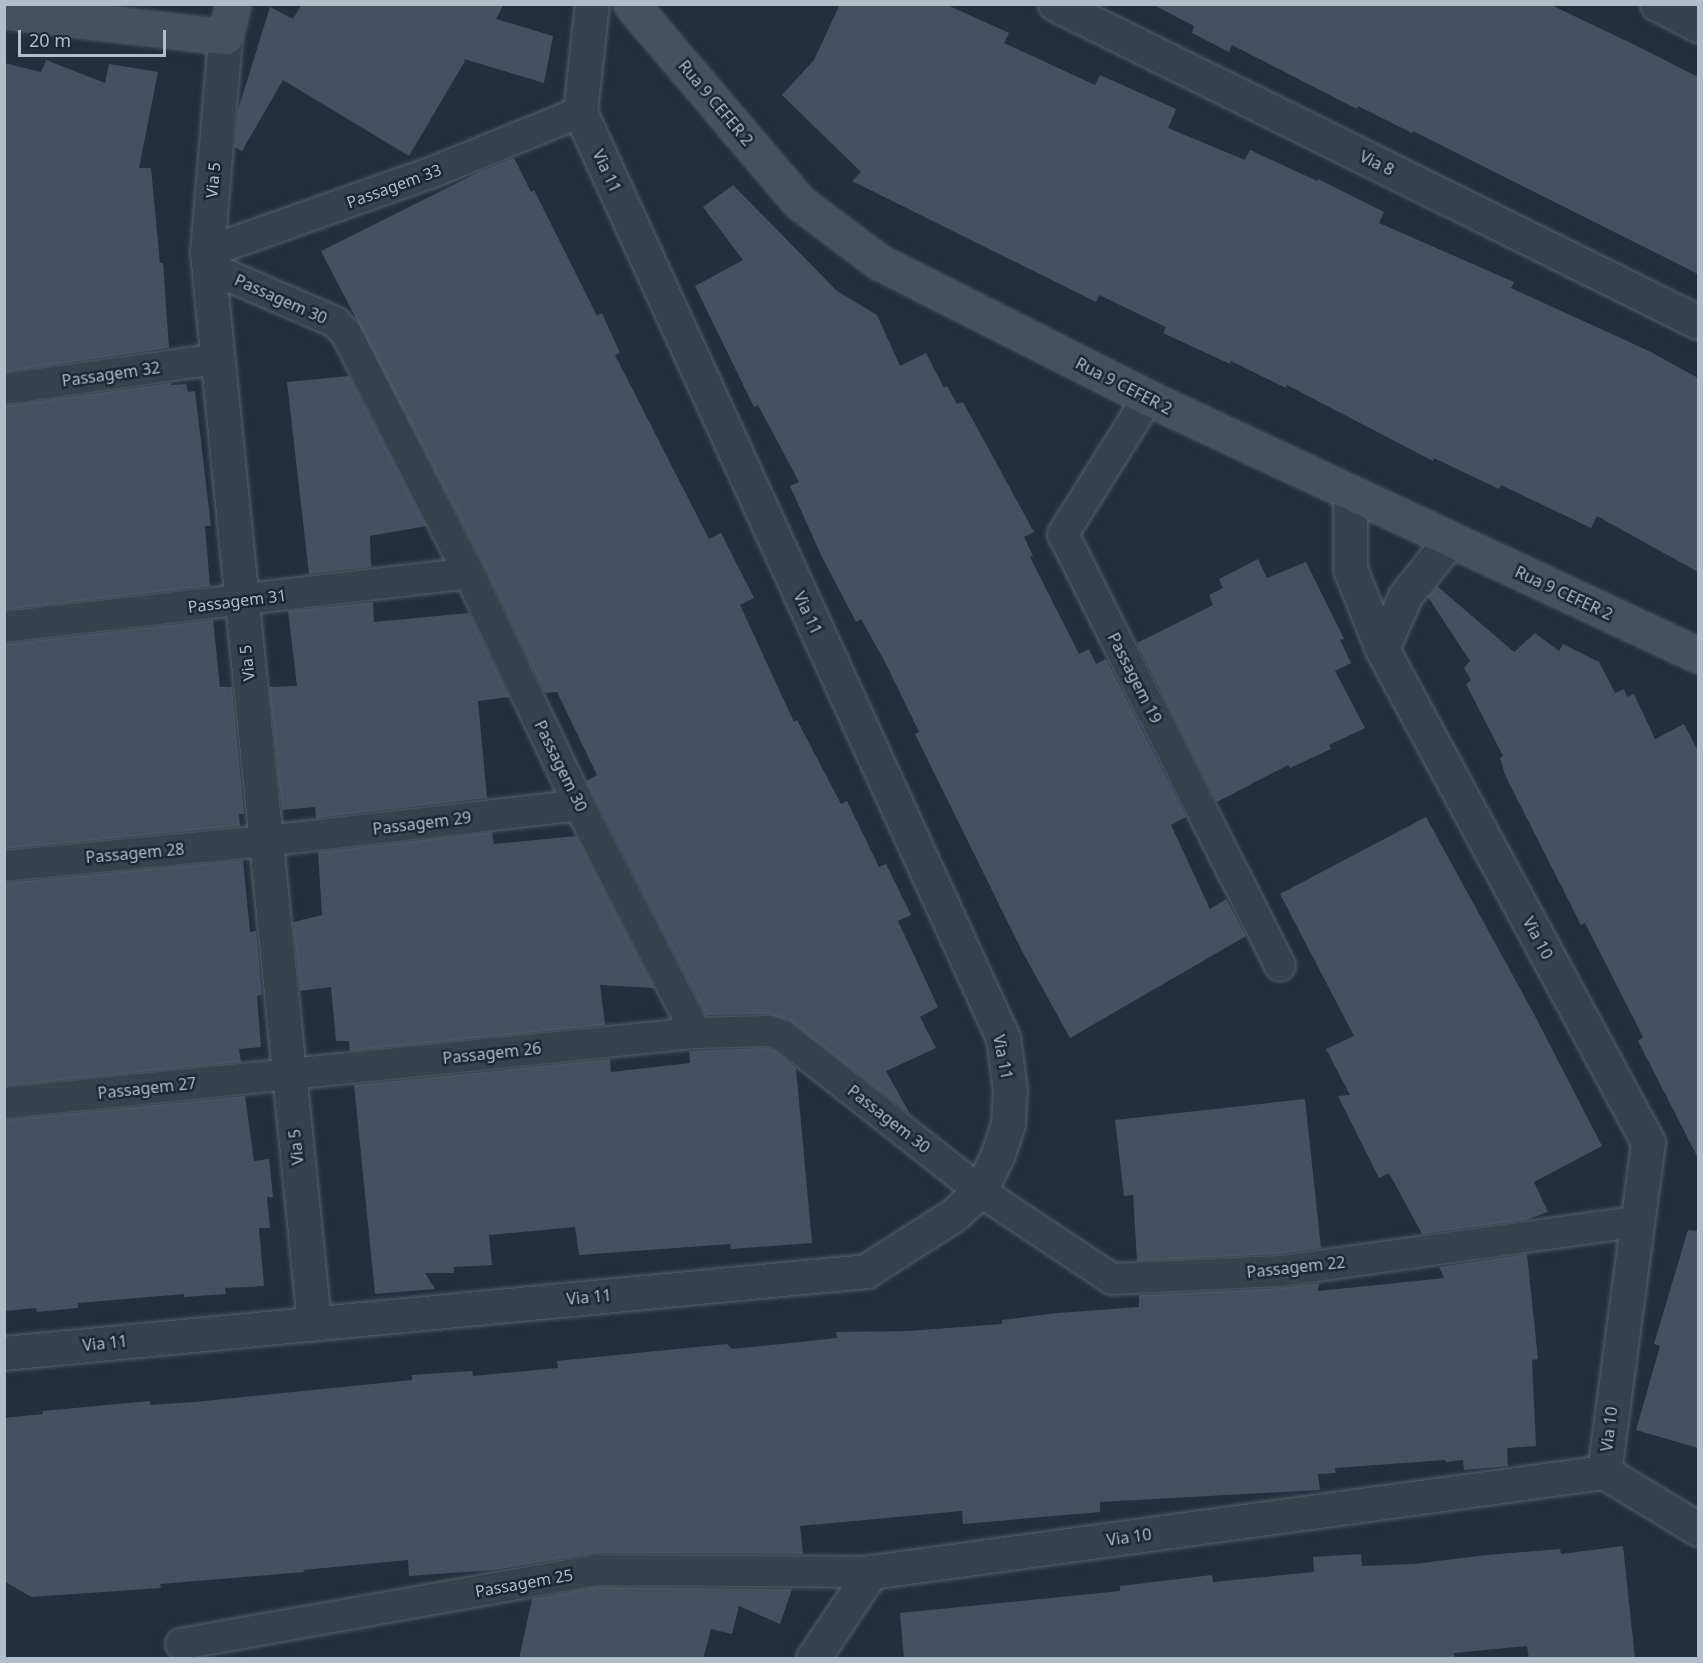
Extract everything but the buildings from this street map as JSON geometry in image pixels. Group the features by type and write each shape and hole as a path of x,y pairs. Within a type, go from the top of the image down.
{"street":[{"name":"Via 5","path":"233,4 225,37 207,260 314,1323"},
{"path":"580,112 592,4"},
{"name":"Rua 9 CEFER 2","path":"631,4 799,202 879,262 1148,398 1350,495 1698,655"},
{"name":"Via 8","path":"1055,4 1698,322"},
{"path":"1657,4 1698,25"},
{"path":"4,11 225,37"},
{"name":"Via 11","path":"4,1353 866,1271 955,1214 980,1191 998,1154 1008,1124 1010,1091 1003,1038 580,112"},
{"name":"Via 10","path":"872,1572 1604,1472 1648,1142 1382,649 1350,569 1350,495"},
{"path":"1382,649 1405,596 1450,540"},
{"path":"1604,1472 1698,1529"},
{"path":"813,1659 872,1572"}],"lane":[{"name":"Passagem 33","path":"207,260 580,112"},
{"name":"Passagem 30","path":"207,260 341,327 469,573 579,805 696,1033 769,1031 783,1036 980,1191"},
{"name":"Passagem 32","path":"4,389 217,359"},
{"name":"Passagem 19","path":"1148,398 1063,534 1280,965"},
{"name":"Passagem 31","path":"4,627 469,573"},
{"name":"Passagem 29","path":"265,841 579,805"},
{"name":"Passagem 28","path":"4,866 265,841"},
{"name":"Passagem 26","path":"289,1073 696,1033"},
{"name":"Passagem 27","path":"4,1103 289,1073"},
{"name":"Passagem 22","path":"980,1191 1112,1279 1281,1271 1636,1222"},
{"name":"Passagem 25","path":"181,1644 595,1570 872,1572"}]}
